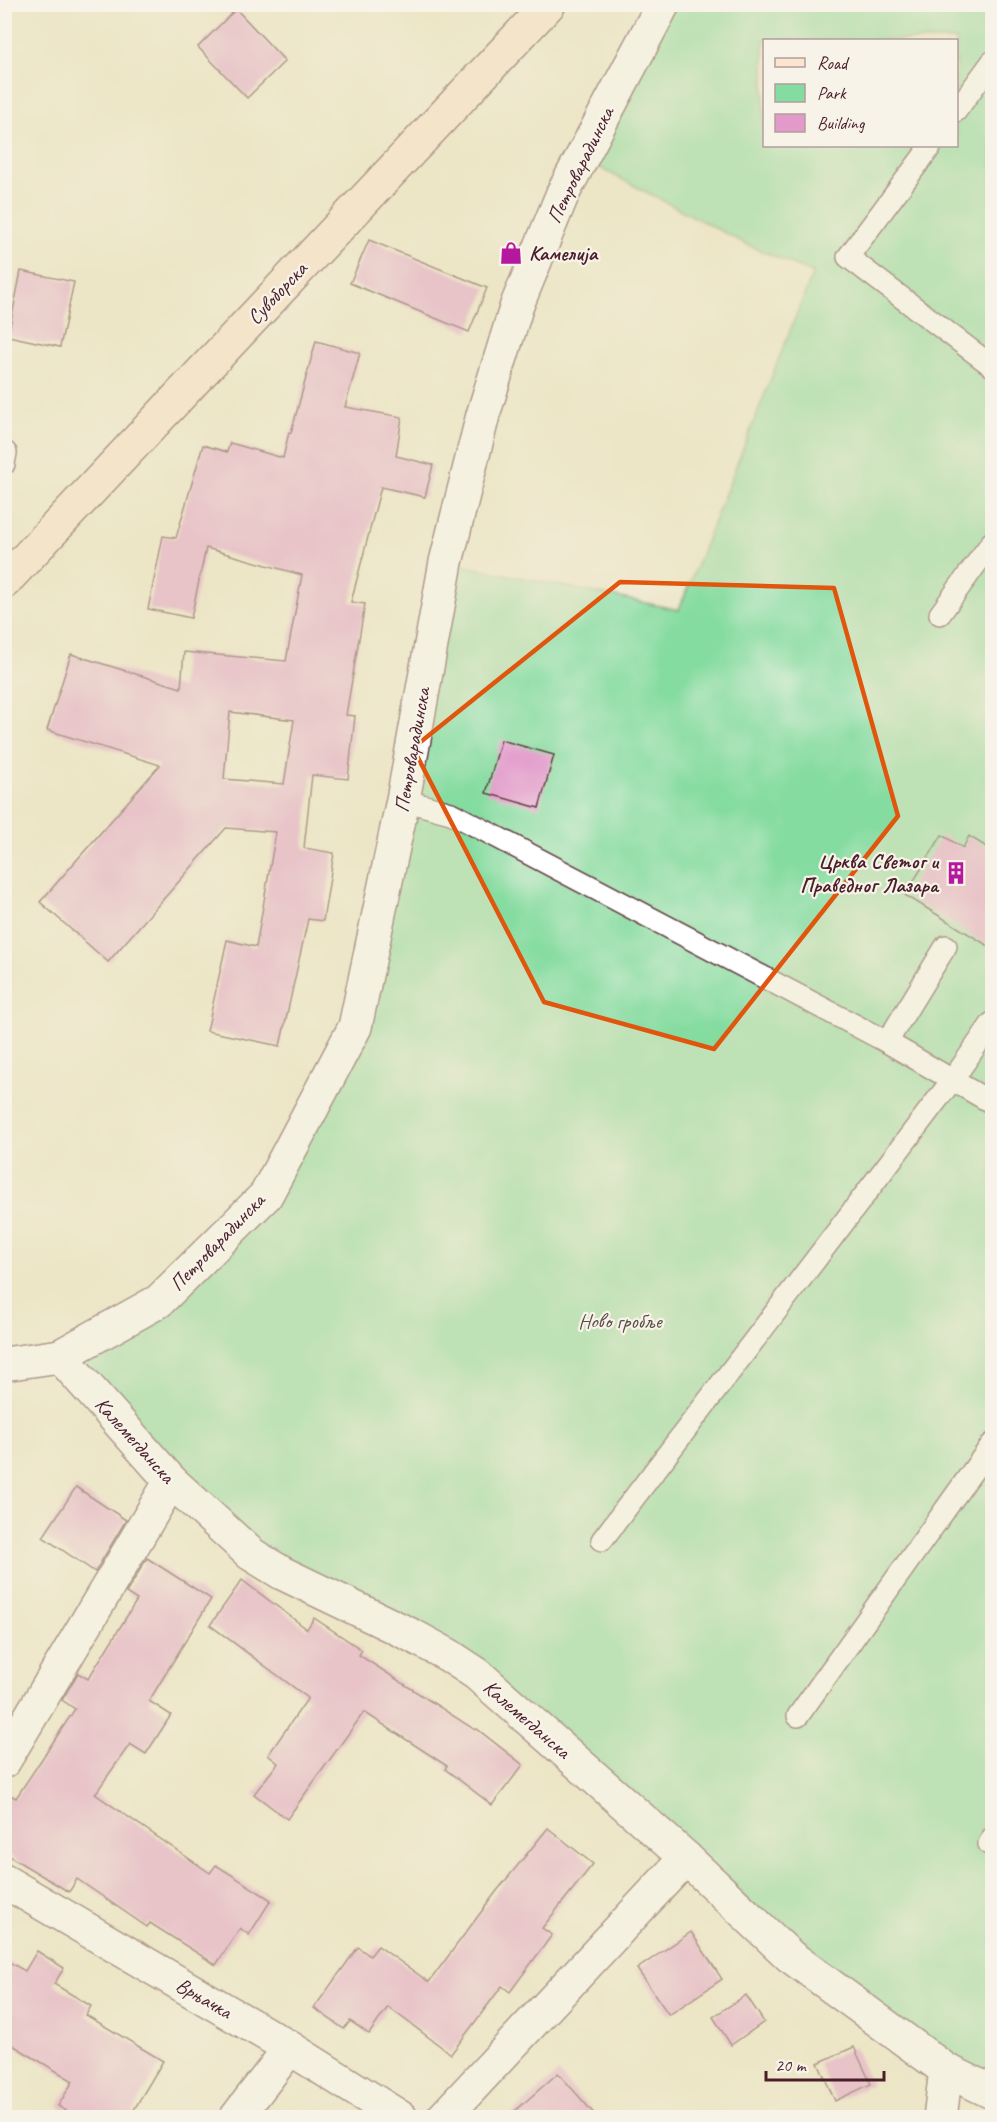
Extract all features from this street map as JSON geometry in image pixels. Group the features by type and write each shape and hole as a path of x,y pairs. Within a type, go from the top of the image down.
{"main road":[{"name":"Сувоборска","path":"4,582 549,4"}],"street":[{"name":"Петроварадинска","path":"4,1364 60,1356 159,1301 266,1194 355,1027 403,800 453,533 483,415 517,305 563,193 663,4"},
{"name":"Калемегданска","path":"60,1356 171,1481 251,1554 282,1573 413,1636 477,1674 686,1858 790,1956 946,2070 993,2092"},
{"path":"4,1761 171,1481"},
{"path":"443,2118 686,1858"},
{"name":"Врњачка","path":"4,1881 291,2048 401,2118"},
{"path":"236,2118 291,2048"},
{"path":"940,2118 946,2070"}],"lane":[{"path":"958,110 993,62"},
{"path":"930,147 848,257 993,366"},
{"path":"4,451 6,453 4,464"},
{"path":"940,614 993,542"},
{"path":"403,800 450,813 887,1042 993,1103"},
{"path":"887,1042 946,946"},
{"path":"602,1540 953,1079 993,1023"},
{"path":"798,1716 993,1444"}],"highlighted area":[{"path":"620,582 834,588 898,816 714,1049 544,1002 413,748"}],"green space":[{"name":"Ново гробље","path":"663,5 992,5 992,2092 946,2070 477,1674 282,1573 60,1356 159,1301 266,1195 355,1027 446,562 679,610 813,273 746,244 581,158"}],"building":[{"path":"236,9 285,61 247,98 198,47"},
{"path":"369,240 487,288 469,332 350,283"},
{"path":"21,271 74,282 60,347 8,336"},
{"path":"316,341 360,353 345,407 402,417 396,456 433,465 425,497 381,487 351,602 365,604 346,715 355,716 348,779 312,775 304,848 334,853 323,921 308,919 280,1046 207,1031 227,940 256,947 276,832 226,828 108,962 40,902 160,765 47,730 71,654 181,688 184,652 286,661 302,575 206,548 191,618 148,609 163,536 176,538 203,445 227,452 230,443 283,458 289,432 291,433","holes":["230,712 294,720 284,784 224,779"]},
{"path":"501,740 554,755 539,808 486,793"},
{"name":"Црква Светог и Праведног Лазара","path":"942,835 963,848 969,836 993,851 993,949 905,895"},
{"path":"76,1487 126,1520 95,1572 43,1537"},
{"path":"147,1558 211,1599 149,1701 171,1715 146,1754 130,1744 95,1794 210,1873 216,1865 271,1900 249,1935 240,1928 216,1965 150,1923 147,1927 77,1879 69,1892 4,1853 4,1792 16,1798 75,1709 62,1700 78,1673 88,1679 137,1600 126,1593"},
{"path":"242,1580 307,1629 314,1618 362,1650 359,1655 475,1730 477,1729 523,1765 492,1805 445,1769 447,1766 364,1712 287,1819 254,1794 278,1763 268,1755 308,1698 210,1625"},
{"path":"548,1828 593,1864 542,1928 552,1935 510,1992 502,1986 451,2054 388,2007 369,2034 350,2021 344,2029 314,2008 358,1947 370,1956 378,1946 429,1982 496,1892"},
{"path":"691,1932 722,1979 669,2015 637,1969"},
{"path":"37,1951 64,1968 54,1984 91,2006 86,2015 163,2061 129,2118 78,2118 58,2106 73,2081 4,2040 4,1959 25,1971"},
{"path":"746,1995 764,2022 731,2045 713,2017"},
{"path":"854,2047 871,2084 835,2101 818,2063"},
{"path":"558,2073 598,2118 507,2118"}],"place":[{"name":"Камелија","path":"511,253"},
{"name":"Црква Светог и Праведног Лазара","path":"956,873"}]}
